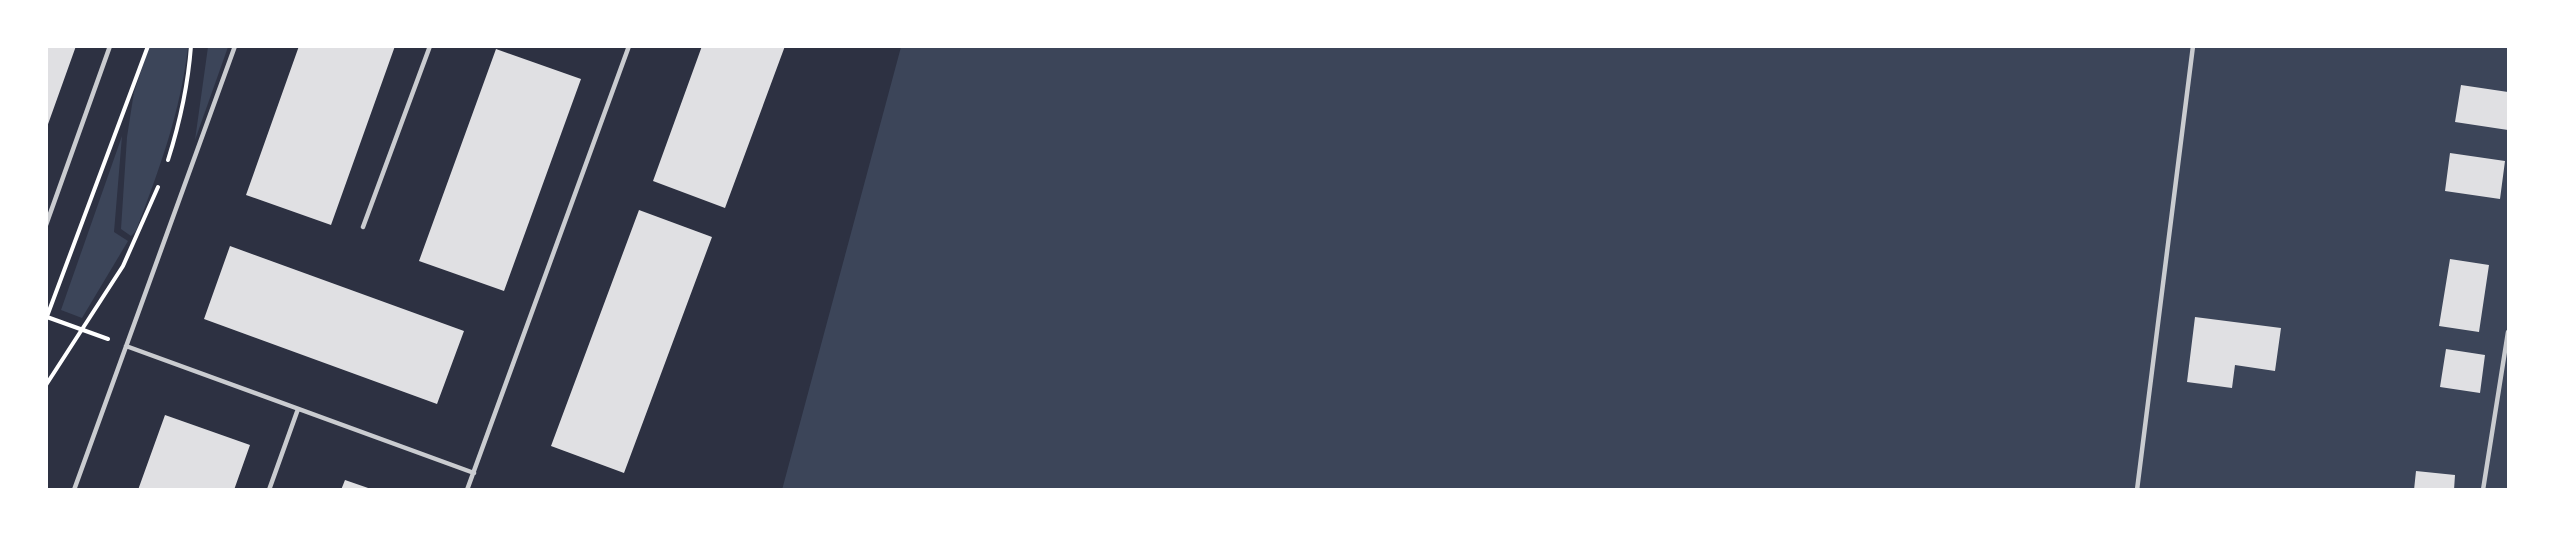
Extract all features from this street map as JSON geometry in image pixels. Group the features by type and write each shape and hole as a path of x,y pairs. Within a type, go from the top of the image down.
{"lane":[{"path":"46,225 111,46"},
{"path":"74,489 235,46"},
{"path":"363,227 430,46"},
{"path":"467,489 629,46"},
{"path":"2137,489 2193,46"},
{"path":"2483,489 2508,332"},
{"path":"126,346 474,472"},
{"path":"269,489 298,409"}],"path":[{"path":"126,346 47,318 148,46"},
{"path":"164,170 188,87 191,46"},
{"path":"46,385 123,266 160,181"}],"shaded area":[{"path":"149,47 188,47 180,95 168,140 136,231 131,236 121,229 127,137 134,92"},
{"path":"208,47 228,47 195,140"},
{"path":"901,47 2508,47 2508,489 782,490"},
{"path":"122,136 114,232 128,241 82,318 61,310"}],"building":[{"path":"46,46 76,46 47,127 46,127"},
{"path":"299,46 395,46 331,225 246,195"},
{"path":"702,46 785,46 725,208 653,181"},
{"path":"496,49 581,79 504,291 419,261"},
{"path":"2461,85 2508,92 2508,130 2455,122"},
{"path":"2450,153 2505,161 2500,199 2445,191"},
{"path":"639,210 712,237 624,473 551,446"},
{"path":"230,246 464,331 437,404 204,319"},
{"path":"2450,259 2489,265 2479,332 2439,326"},
{"path":"2195,317 2281,328 2275,371 2235,365 2232,388 2187,382"},
{"path":"2446,349 2485,355 2480,393 2440,387"},
{"path":"165,415 250,445 234,490 138,490"},
{"path":"2416,471 2455,475 2454,490 2414,490"},
{"path":"345,480 371,489 371,490 341,490"}]}
